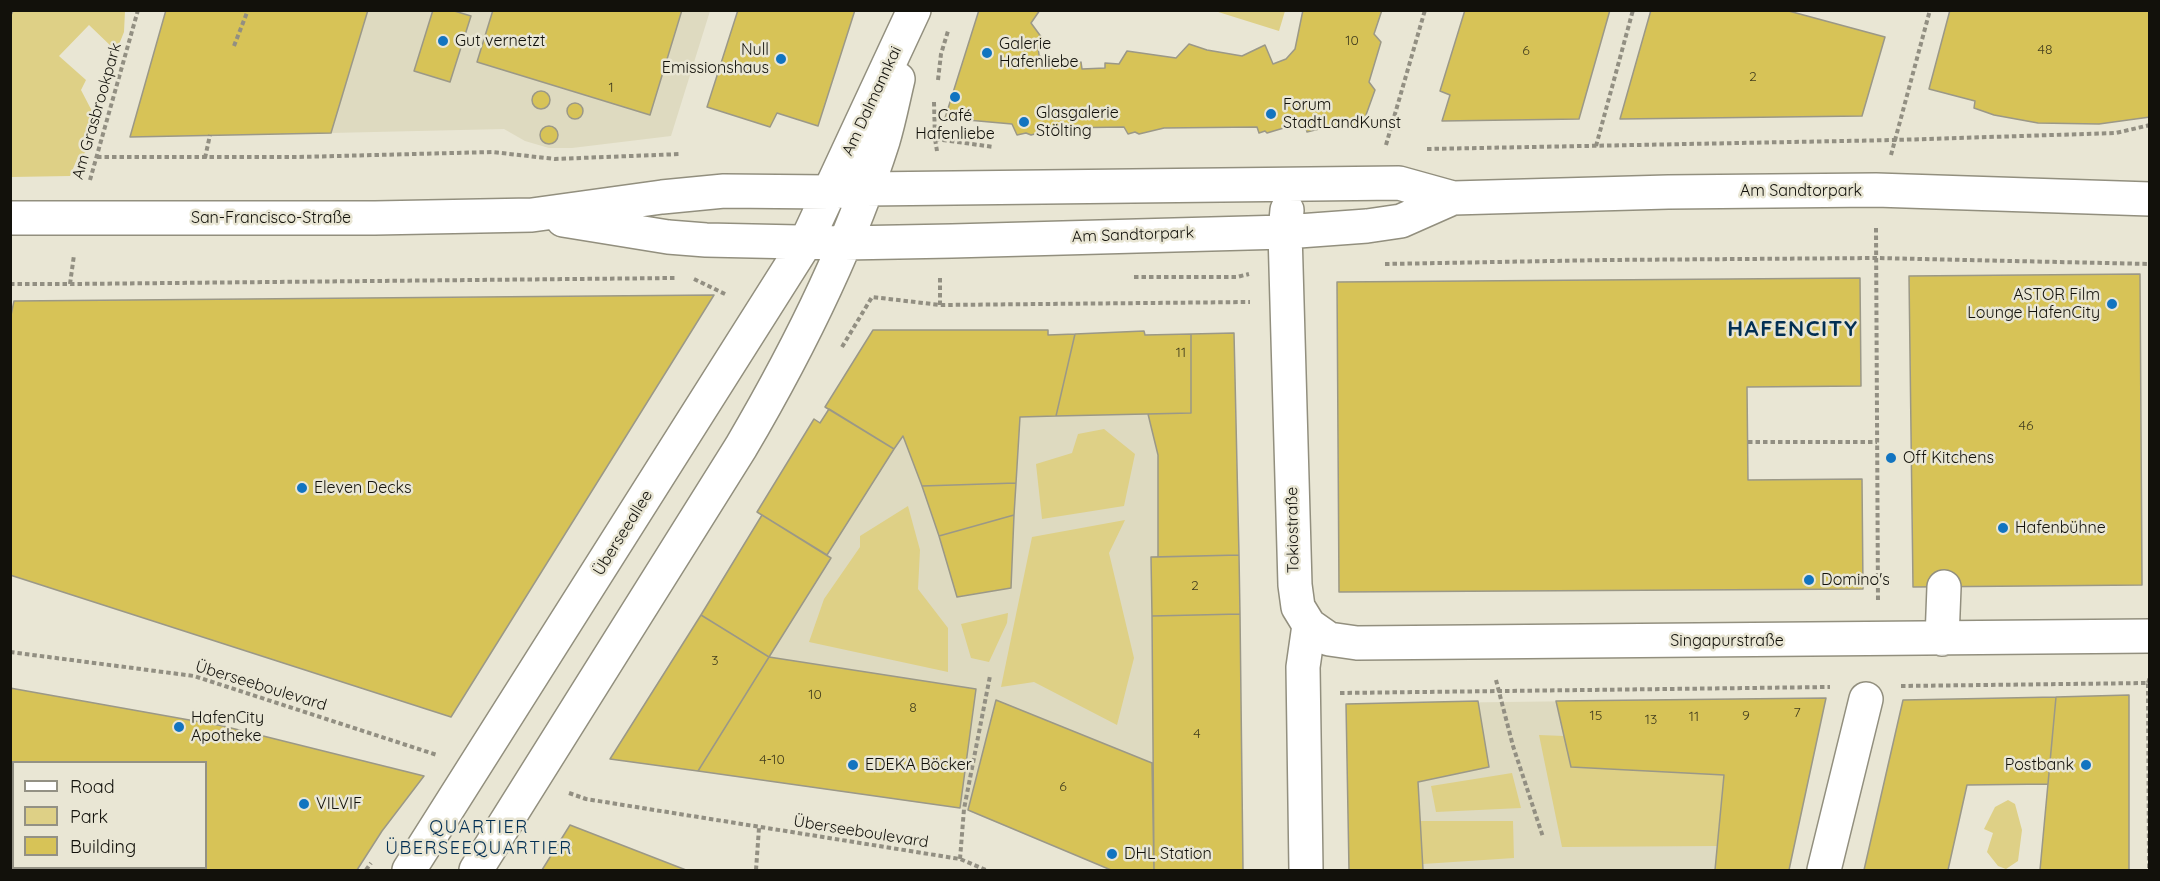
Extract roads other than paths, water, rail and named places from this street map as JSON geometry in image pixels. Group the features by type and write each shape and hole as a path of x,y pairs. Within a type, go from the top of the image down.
{"street":[{"name":"Am Dalmannkai","path":"866,189 884,139 915,10"},
{"name":"Am Dalmannkai","path":"830,192 915,10"},
{"name":"Am Sandtorpark","path":"830,192 866,189 1399,183 1453,198 1627,192 1876,190 2150,199"},
{"name":"Tokiostraße","path":"1288,185 1285,232 1295,585 1298,607 1309,625"},
{"path":"476,870 741,447 777,384 822,293 866,189"},
{"name":"San-Francisco-Straße","path":"10,218 375,218 532,215 724,191 830,192"},
{"name":"Überseeallee","path":"409,870 806,242 830,192"},
{"name":"Am Sandtorpark","path":"806,242 845,243 1285,232 1401,221 1453,198"},
{"name":"San-Francisco-Straße","path":"532,215 678,238 806,242"},
{"path":"1942,639 1944,587"},
{"path":"1305,870 1303,667 1309,625"},
{"name":"Singapurstraße","path":"1309,625 1329,639 1357,643 2150,636"},
{"path":"1824,870 1879,692"}],"place":[{"name":"Gut vernetzt","path":"443,41"},
{"name":"Galerie Hafenliebe","path":"987,53"},
{"name":"Null Emissionshaus","path":"781,59"},
{"name":"Café Hafenliebe","path":"955,97"},
{"name":"Forum StadtLandKunst","path":"1271,114"},
{"name":"Glasgalerie Stölting","path":"1024,122"},
{"name":"ASTOR Film Lounge HafenCity","path":"2112,304"},
{"name":"Off Kitchens","path":"1891,458"},
{"name":"Eleven Decks","path":"302,488"},
{"name":"Hafenbühne","path":"2003,528"},
{"name":"Domino's","path":"1809,580"},
{"name":"HafenCity Apotheke","path":"179,727"},
{"name":"EDEKA Böcker","path":"853,765"},
{"name":"Postbank","path":"2086,765"},
{"name":"VILVIF","path":"304,804"},
{"name":"DHL Station","path":"1112,854"}],"district":[{"name":"HAFENCITY","path":"1793,329"},
{"name":"QUARTIER ÜBERSEEQUARTIER","path":"479,838"}]}
